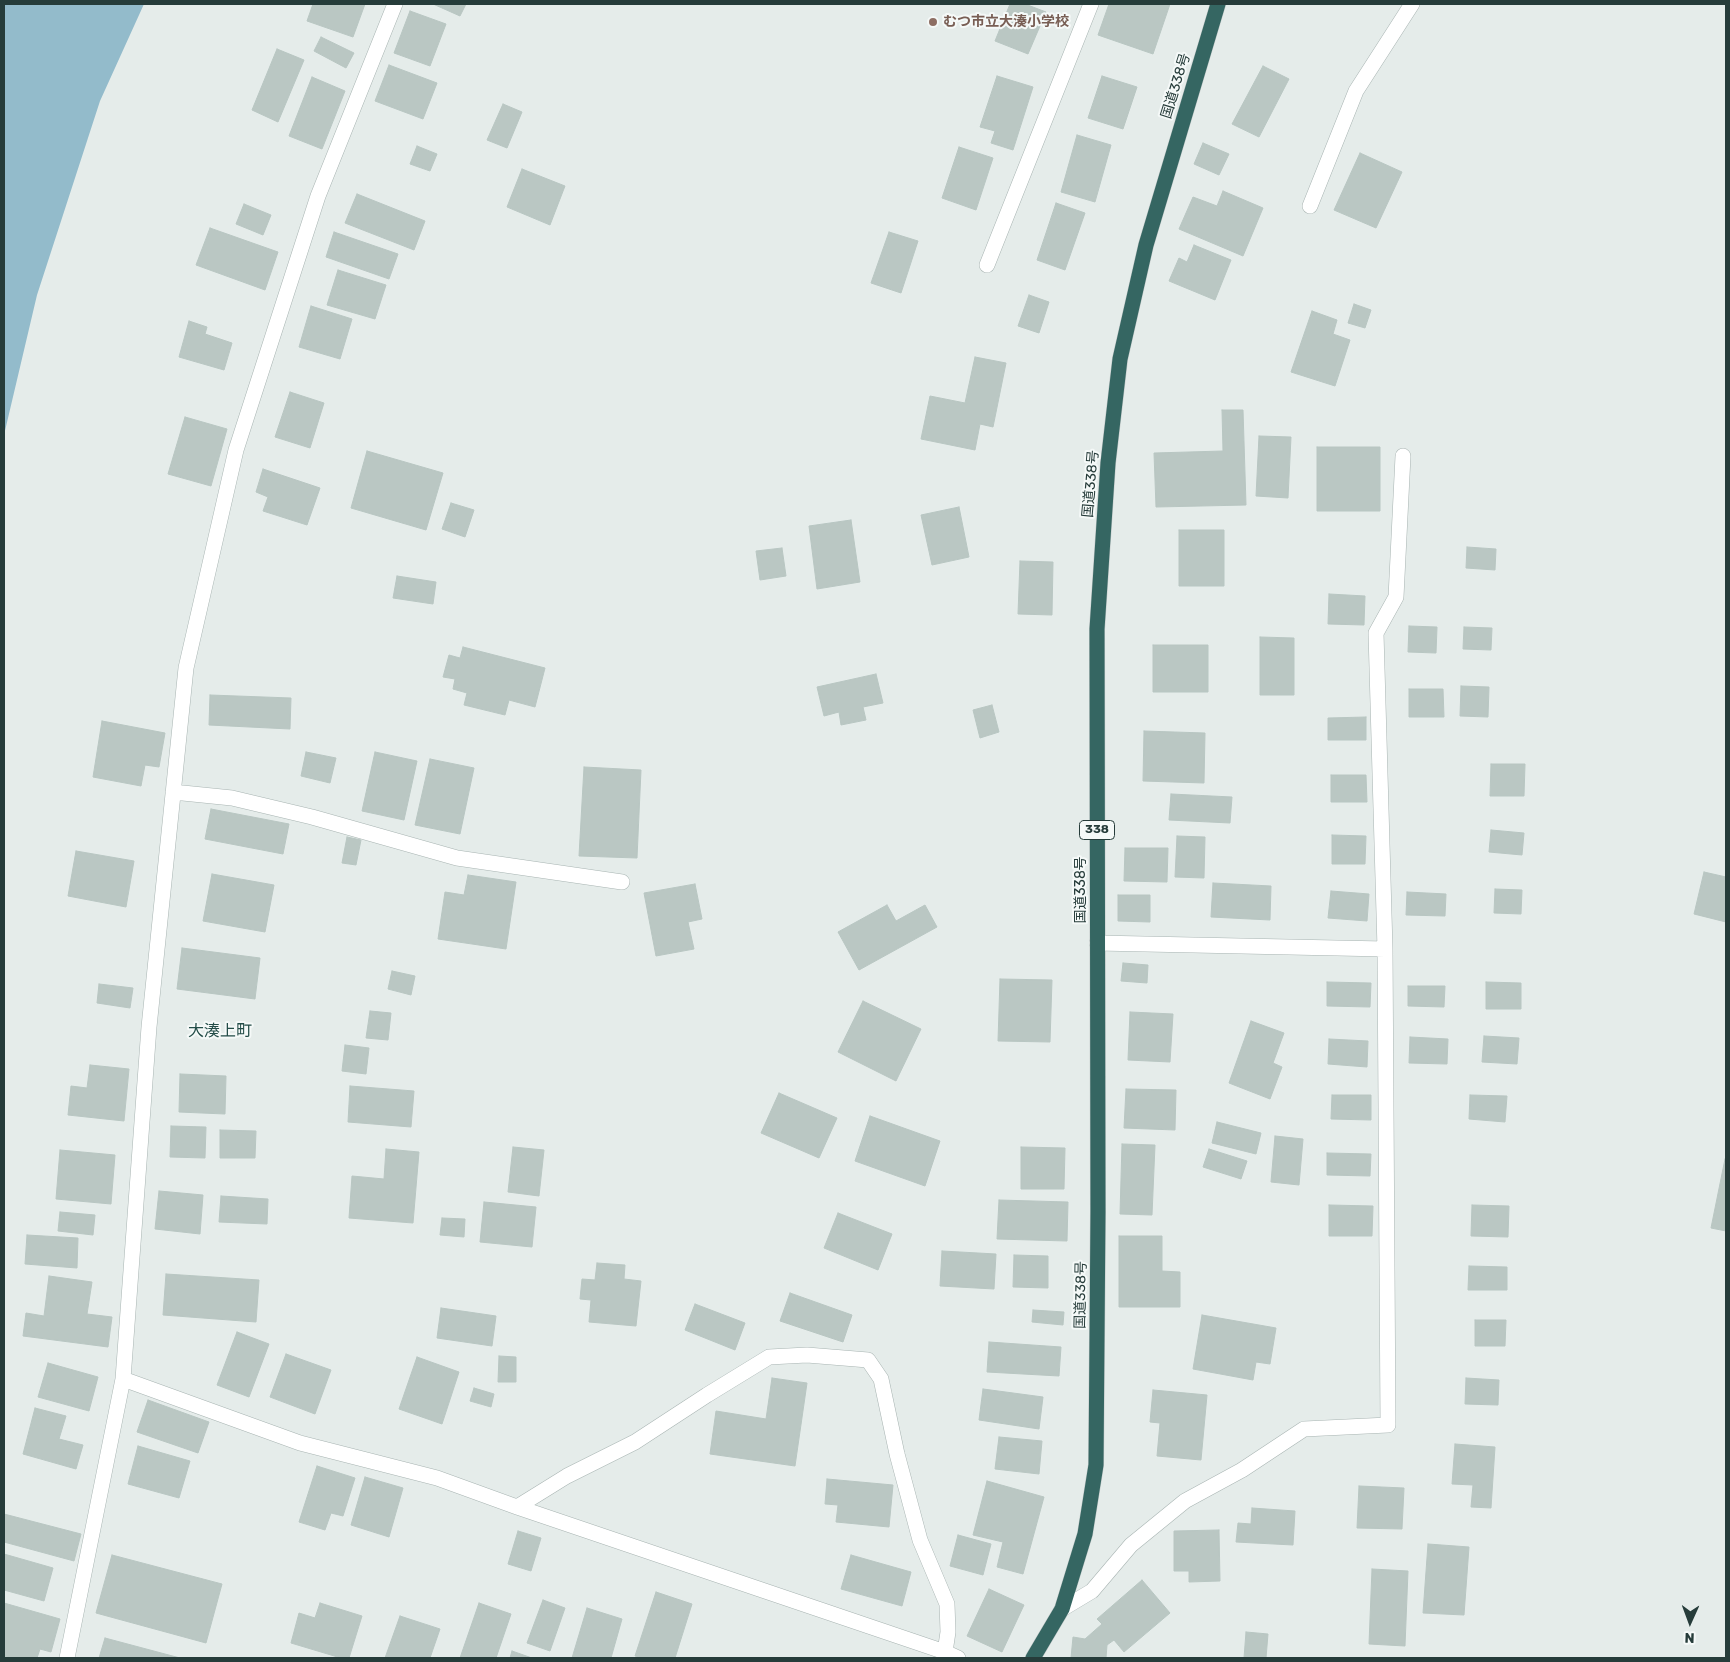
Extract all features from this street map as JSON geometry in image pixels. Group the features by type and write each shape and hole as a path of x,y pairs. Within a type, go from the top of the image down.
{"highway":[{"name":"国道338号","path":"1033,1658 1062,1609 1085,1534 1096,1465 1098,1211 1097,629 1108,463 1120,359 1146,245 1218,4"}],"street":[{"path":"67,1658 124,1379 149,1026 186,668 236,450 318,196 395,4"},
{"path":"987,265 1091,4"},
{"path":"1310,206 1356,92 1412,4"},
{"path":"1062,1609 1092,1591 1131,1545 1185,1501 1242,1470 1304,1429 1388,1425 1385,949 1376,633 1396,597 1403,456"},
{"path":"173,792 232,798 312,817 457,858 622,882"},
{"path":"1097,942 1385,949"},
{"path":"124,1379 300,1443 437,1478 517,1507 952,1655 948,1632 947,1604 920,1540 896,1454 881,1379 868,1360 807,1355 769,1357 635,1442 567,1476 517,1507"}],"water":[{"path":"4,4 144,4 100,101 37,295 4,435"}],"building":[{"path":"313,4 365,4 353,37 307,21"},
{"path":"433,4 466,4 460,16"},
{"path":"1010,4 1025,4 1046,12 1028,54 995,41"},
{"path":"1109,4 1170,4 1153,54 1098,35"},
{"path":"410,11 446,24 430,66 394,53"},
{"path":"321,37 354,53 346,68 314,51"},
{"path":"277,49 304,60 278,122 252,110"},
{"path":"389,65 437,83 423,119 375,101"},
{"path":"1263,66 1289,79 1259,137 1232,124"},
{"path":"997,76 1033,87 1013,150 991,143 995,131 980,127"},
{"path":"1102,76 1137,87 1123,129 1088,118"},
{"path":"312,77 345,91 322,149 289,136"},
{"path":"503,104 522,112 507,148 487,140"},
{"path":"1077,135 1111,145 1095,202 1061,192"},
{"path":"1203,143 1229,154 1219,175 1194,164"},
{"path":"417,146 437,154 430,171 410,164"},
{"path":"959,147 993,158 976,210 942,198"},
{"path":"1360,153 1402,172 1376,228 1334,210"},
{"path":"522,169 565,186 550,225 507,207"},
{"path":"1223,191 1263,208 1243,256 1179,229 1193,197 1217,206"},
{"path":"357,194 425,221 414,250 345,223"},
{"path":"1056,203 1085,213 1065,270 1037,260"},
{"path":"244,204 271,215 263,235 236,224"},
{"path":"210,228 278,252 265,290 196,265"},
{"path":"334,232 398,254 389,279 326,257"},
{"path":"889,232 918,241 901,293 871,283"},
{"path":"1194,245 1231,260 1215,300 1169,281 1179,258 1187,262"},
{"path":"338,270 386,285 375,319 327,305"},
{"path":"1029,295 1049,302 1039,333 1018,326"},
{"path":"1354,304 1371,310 1365,328 1348,323"},
{"path":"311,306 352,319 340,359 299,347"},
{"path":"1312,311 1337,320 1333,334 1350,340 1335,386 1291,372"},
{"path":"189,321 207,327 205,334 232,343 224,370 179,357"},
{"path":"975,357 1006,363 993,427 980,424 975,450 921,439 930,396 965,403"},
{"path":"290,392 324,403 310,448 275,437"},
{"path":"1222,410 1243,410 1246,505 1156,507 1154,453 1223,451"},
{"path":"185,417 227,429 211,486 168,474"},
{"path":"1259,436 1291,437 1288,498 1256,496"},
{"path":"1317,447 1380,447 1380,511 1317,511"},
{"path":"367,451 443,473 426,530 351,508"},
{"path":"263,469 320,488 307,525 263,511 268,497 256,492"},
{"path":"451,503 474,510 465,537 442,529"},
{"path":"959,507 969,557 932,565 921,515"},
{"path":"851,520 860,582 817,589 809,526"},
{"path":"1179,530 1224,530 1224,586 1179,586"},
{"path":"1467,547 1496,549 1495,570 1466,568"},
{"path":"782,548 786,576 760,580 756,551"},
{"path":"1020,561 1053,562 1052,615 1018,614"},
{"path":"397,576 436,582 433,604 393,598"},
{"path":"1329,594 1365,596 1364,625 1328,624"},
{"path":"1409,626 1437,627 1436,653 1408,652"},
{"path":"1464,627 1492,628 1491,650 1463,649"},
{"path":"1260,637 1294,638 1294,695 1260,695"},
{"path":"1153,645 1208,645 1208,692 1153,692"},
{"path":"463,647 545,668 535,707 509,700 505,715 464,705 467,693 453,689 455,679 443,677 449,655 460,658"},
{"path":"876,674 883,703 863,707 866,720 841,725 839,712 824,716 817,687"},
{"path":"1461,686 1489,687 1488,717 1460,716"},
{"path":"1409,689 1443,689 1444,717 1409,717"},
{"path":"210,695 291,698 290,729 209,725"},
{"path":"992,705 999,732 980,738 973,710"},
{"path":"1366,717 1366,740 1328,740 1328,718"},
{"path":"102,721 165,733 159,767 145,765 141,786 93,777"},
{"path":"1144,731 1205,733 1204,783 1143,781"},
{"path":"306,752 336,758 330,783 301,776"},
{"path":"375,752 417,761 404,820 362,811"},
{"path":"430,759 474,768 460,834 415,825"},
{"path":"1491,764 1525,764 1524,796 1490,796"},
{"path":"584,767 641,770 637,858 579,856"},
{"path":"1331,775 1366,775 1367,802 1331,802"},
{"path":"1171,794 1232,797 1230,823 1169,820"},
{"path":"211,809 289,824 283,854 205,839"},
{"path":"1491,830 1524,833 1522,855 1489,852"},
{"path":"1332,835 1366,836 1365,864 1332,864"},
{"path":"1177,836 1205,837 1204,878 1175,877"},
{"path":"347,837 361,840 356,865 342,863"},
{"path":"1125,848 1168,848 1167,882 1124,881"},
{"path":"76,851 134,861 126,907 68,896"},
{"path":"1704,872 1726,877 1726,922 1694,914"},
{"path":"212,874 274,885 265,932 203,921"},
{"path":"468,875 516,882 506,949 438,939 445,892 464,895"},
{"path":"1213,883 1271,886 1270,920 1211,917"},
{"path":"695,884 702,919 688,922 694,949 656,956 644,893"},
{"path":"1495,889 1522,890 1521,914 1494,913"},
{"path":"1331,891 1369,894 1367,921 1328,918"},
{"path":"1407,892 1446,894 1445,916 1406,915"},
{"path":"1118,895 1150,895 1150,922 1118,921"},
{"path":"887,905 896,921 925,905 937,927 859,970 838,932"},
{"path":"182,948 260,958 255,999 177,989"},
{"path":"1123,963 1148,965 1147,983 1121,981"},
{"path":"392,971 415,976 411,995 388,989"},
{"path":"1000,979 1052,980 1050,1042 998,1041"},
{"path":"1327,982 1371,983 1370,1007 1327,1006"},
{"path":"1486,982 1521,983 1521,1009 1486,1009"},
{"path":"99,984 133,988 130,1008 97,1003"},
{"path":"1408,986 1445,986 1444,1007 1408,1006"},
{"path":"863,1001 921,1029 896,1081 838,1052"},
{"path":"370,1011 391,1013 388,1040 366,1038"},
{"path":"1130,1012 1173,1014 1170,1062 1128,1060"},
{"path":"1251,1021 1284,1033 1273,1063 1282,1067 1270,1099 1229,1083"},
{"path":"1484,1036 1519,1038 1517,1064 1482,1062"},
{"path":"1410,1037 1448,1039 1447,1064 1409,1063"},
{"path":"1329,1039 1368,1041 1367,1067 1328,1064"},
{"path":"345,1045 369,1048 366,1074 342,1071"},
{"path":"90,1065 129,1069 124,1121 68,1115 71,1086 87,1088"},
{"path":"180,1074 226,1076 225,1114 179,1112"},
{"path":"350,1086 414,1091 411,1127 348,1122"},
{"path":"1126,1089 1176,1090 1175,1130 1124,1128"},
{"path":"779,1093 837,1118 819,1158 761,1133"},
{"path":"1332,1095 1371,1095 1371,1120 1331,1119"},
{"path":"1470,1095 1507,1096 1505,1122 1469,1119"},
{"path":"870,1116 940,1141 925,1186 855,1161"},
{"path":"1217,1122 1261,1133 1256,1154 1212,1143"},
{"path":"171,1126 206,1127 205,1158 170,1157"},
{"path":"220,1130 256,1131 255,1158 220,1158"},
{"path":"1275,1136 1303,1139 1299,1185 1271,1182"},
{"path":"1122,1144 1155,1145 1152,1215 1120,1214"},
{"path":"513,1147 544,1150 539,1196 508,1192"},
{"path":"1021,1147 1065,1148 1064,1189 1021,1189"},
{"path":"386,1149 419,1152 413,1223 349,1218 352,1176 384,1179"},
{"path":"1209,1149 1247,1161 1241,1179 1203,1167"},
{"path":"60,1150 115,1155 111,1204 56,1199"},
{"path":"1327,1153 1371,1154 1370,1176 1327,1175"},
{"path":"1726,1159 1726,1231 1711,1228"},
{"path":"159,1191 203,1195 200,1234 155,1229"},
{"path":"221,1196 268,1199 267,1224 219,1222"},
{"path":"999,1200 1068,1202 1067,1241 997,1239"},
{"path":"484,1202 536,1207 532,1247 480,1242"},
{"path":"1329,1205 1373,1206 1372,1236 1329,1236"},
{"path":"1472,1205 1509,1206 1508,1237 1471,1236"},
{"path":"60,1212 95,1215 93,1235 58,1231"},
{"path":"838,1213 892,1234 878,1270 824,1248"},
{"path":"442,1218 465,1219 464,1237 440,1235"},
{"path":"27,1235 78,1238 77,1268 25,1264"},
{"path":"1119,1236 1162,1236 1162,1271 1180,1272 1180,1307 1119,1307"},
{"path":"942,1251 996,1254 994,1289 940,1286"},
{"path":"1014,1255 1048,1256 1048,1288 1013,1287"},
{"path":"597,1263 625,1265 624,1279 641,1281 636,1326 589,1322 591,1300 580,1299 582,1279 595,1280"},
{"path":"1469,1266 1507,1267 1507,1290 1468,1290"},
{"path":"166,1274 259,1280 256,1322 163,1315"},
{"path":"49,1276 92,1282 87,1314 112,1317 108,1347 23,1336 26,1313 44,1316"},
{"path":"790,1293 852,1315 843,1342 780,1321"},
{"path":"695,1304 745,1323 735,1350 685,1330"},
{"path":"441,1308 496,1316 492,1346 437,1338"},
{"path":"1033,1310 1064,1312 1063,1325 1032,1322"},
{"path":"1202,1315 1276,1328 1270,1364 1256,1362 1253,1380 1193,1369"},
{"path":"1475,1320 1506,1320 1505,1346 1475,1346"},
{"path":"237,1332 269,1344 249,1397 217,1385"},
{"path":"989,1342 1061,1347 1059,1376 987,1372"},
{"path":"286,1354 331,1370 315,1414 270,1397"},
{"path":"499,1356 516,1357 516,1382 498,1382"},
{"path":"417,1357 459,1372 442,1424 399,1409"},
{"path":"48,1363 98,1377 89,1411 38,1397"},
{"path":"772,1378 807,1383 795,1466 710,1454 716,1411 766,1419"},
{"path":"1466,1378 1499,1380 1498,1405 1465,1404"},
{"path":"474,1388 494,1394 491,1407 470,1401"},
{"path":"983,1389 1043,1397 1039,1429 979,1420"},
{"path":"1153,1390 1207,1395 1201,1460 1157,1456 1160,1423 1150,1422"},
{"path":"148,1400 209,1422 198,1453 137,1432"},
{"path":"35,1408 66,1416 59,1439 83,1445 76,1469 23,1454"},
{"path":"999,1437 1042,1441 1039,1474 995,1469"},
{"path":"1455,1444 1495,1447 1491,1508 1471,1507 1473,1485 1452,1484"},
{"path":"138,1446 190,1461 179,1498 128,1484"},
{"path":"317,1466 355,1478 343,1516 331,1513 325,1530 299,1522"},
{"path":"365,1477 403,1488 389,1537 351,1525"},
{"path":"827,1479 893,1485 889,1527 836,1522 838,1505 825,1504"},
{"path":"987,1481 1044,1497 1023,1574 997,1567 1003,1542 973,1535"},
{"path":"1359,1486 1404,1488 1402,1529 1357,1528"},
{"path":"1252,1508 1295,1511 1293,1545 1236,1542 1238,1523 1251,1524"},
{"path":"4,1514 81,1534 74,1561 4,1542"},
{"path":"1219,1530 1220,1581 1189,1582 1189,1571 1174,1571 1174,1531"},
{"path":"518,1531 541,1538 531,1571 508,1564"},
{"path":"958,1535 991,1544 983,1575 950,1566"},
{"path":"1428,1544 1469,1547 1464,1615 1423,1613"},
{"path":"4,1554 53,1568 44,1601 4,1590"},
{"path":"112,1555 222,1584 206,1643 96,1613"},
{"path":"851,1555 911,1572 902,1606 841,1589"},
{"path":"1372,1569 1408,1571 1405,1646 1369,1644"},
{"path":"1142,1580 1170,1613 1124,1652 1114,1640 1107,1645 1106,1658 1071,1658 1073,1637 1085,1639 1102,1624 1097,1619"},
{"path":"989,1589 1024,1605 1002,1652 967,1636"},
{"path":"656,1592 692,1604 675,1658 643,1658 635,1656"},
{"path":"543,1600 565,1608 550,1651 527,1643"},
{"path":"4,1603 60,1619 51,1652 40,1649 37,1658 11,1658 4,1656"},
{"path":"320,1603 362,1616 349,1658 341,1658 291,1643 299,1613 315,1618"},
{"path":"479,1603 511,1614 496,1658 460,1658"},
{"path":"587,1608 622,1619 611,1658 572,1658"},
{"path":"400,1616 440,1629 430,1658 385,1658"},
{"path":"1246,1632 1268,1634 1266,1658 1244,1658"},
{"path":"105,1638 180,1658 99,1658"},
{"path":"512,1651 532,1658 510,1658"}],"place":[{"name":"むつ市立大湊小学校","path":"933,22"}],"district":[{"name":"大湊上町","path":"220,1031"}]}
